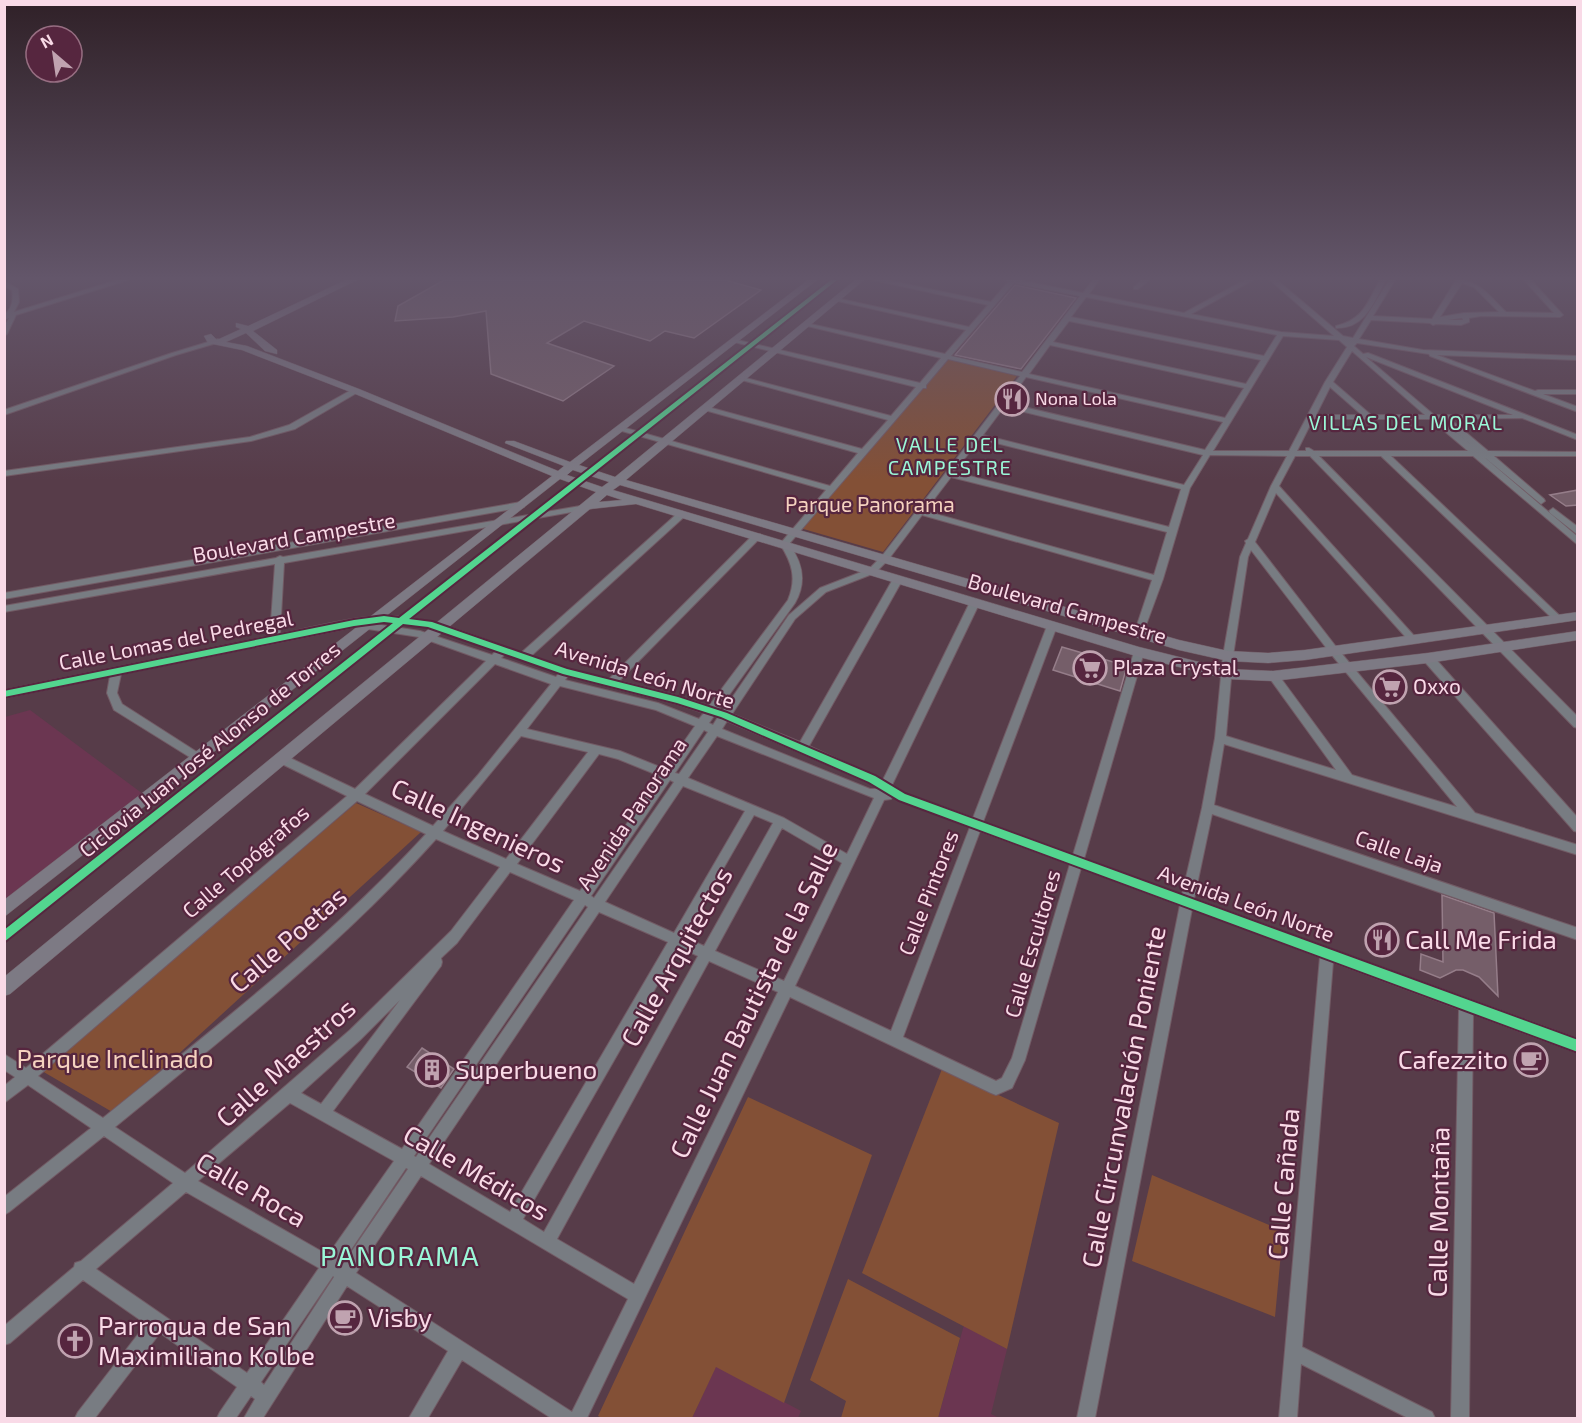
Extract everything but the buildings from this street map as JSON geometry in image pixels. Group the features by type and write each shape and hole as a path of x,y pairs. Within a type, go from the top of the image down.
{"main road":[{"path":"238,346 356,392 426,415"},
{"path":"264,346 426,415"},
{"path":"4,910 362,623 499,523 726,346"},
{"path":"4,988 282,759 431,631 589,506 781,346"},
{"name":"Boulevard Campestre","path":"426,415 619,481 796,531 1139,634 1228,656 1268,658 1334,651 1578,616"},
{"name":"Boulevard Campestre","path":"426,415 560,475 649,504 1139,652 1227,674 1273,676 1349,668 1577,636"},
{"path":"648,456 642,473 655,490"},
{"path":"589,506 649,504 667,494"}],"street":[{"path":"4,409 178,346"},
{"path":"4,413 200,346"},
{"path":"753,346 922,386"},
{"path":"897,346 1227,421"},
{"path":"784,544 957,346"},
{"path":"872,572 951,474 1046,346"},
{"path":"1063,346 1248,387"},
{"path":"1205,346 1266,359"},
{"path":"1139,634 1186,488 1274,346"},
{"name":"Calle Circunvalación Poniente","path":"1086,1419 1187,901 1208,808 1220,738 1228,656 1249,541 1292,452 1351,346"},
{"path":"1355,346 1443,417 1578,532"},
{"path":"1355,346 1472,454 1578,542"},
{"path":"1373,346 1423,352 1578,358"},
{"path":"1423,352 1578,410"},
{"path":"1366,354 1578,438"},
{"path":"742,378 894,418"},
{"path":"1329,382 1370,418"},
{"path":"4,474 251,439 292,427 356,392"},
{"path":"1529,392 1578,392"},
{"path":"1002,404 1206,453 1578,454"},
{"path":"705,409 864,453"},
{"path":"1312,417 1527,417"},
{"path":"619,429 831,489"},
{"path":"979,436 1186,488"},
{"path":"1299,440 1578,724"},
{"path":"1383,453 1558,619"},
{"path":"951,474 1173,531"},
{"path":"1275,486 1414,641"},
{"name":"Boulevard Campestre","path":"4,596 521,505"},
{"name":"Boulevard Campestre","path":"4,609 589,506"},
{"path":"920,512 1158,579"},
{"path":"524,656 682,514"},
{"path":"611,683 757,536"},
{"path":"1249,541 1334,651 1472,817"},
{"name":"Avenida Panorama","path":"253,1419 413,1163 718,713 798,590 798,565 784,544"},
{"path":"275,639 280,559"},
{"name":"Avenida Panorama","path":"718,713 801,606 833,584 872,572"},
{"path":"802,748 898,579"},
{"path":"88,593 92,582"},
{"name":"Calle Juan Bautista de la Salle","path":"578,1419 975,602"},
{"name":"Avenida León Norte","path":"362,623 431,631 504,649 524,656 562,677 611,683 718,713 802,748 884,791"},
{"name":"Calle Lomas del Pedregal","path":"4,694 362,623"},
{"name":"Calle Pintores","path":"894,1041 1052,626"},
{"name":"Avenida León Norte","path":"431,631 493,660 562,677 709,726 1578,1046"},
{"name":"Calle Topógrafos","path":"4,1096 357,794 504,649"},
{"name":"Calle Escultores","path":"1013,1075 1139,652"},
{"path":"1428,658 1578,827"},
{"path":"116,672 112,693 118,707 196,758"},
{"path":"1273,676 1348,778"},
{"name":"Calle Poetas","path":"4,1207 105,1127 299,965 390,881 435,833 520,732 562,677"},
{"path":"520,732 620,755 780,821 848,860"},
{"path":"1220,738 1578,850"},
{"name":"Calle Maestros","path":"323,1113 597,749"},
{"name":"Calle Ingenieros","path":"282,759 435,833 787,989 988,1086 1002,1086 1013,1075"},
{"name":"Calle Laja","path":"1208,808 1578,934"},
{"name":"Calle Arquitectos","path":"512,1223 752,809"},
{"name":"Calle Arquitectos","path":"547,1242 780,821"},
{"name":"Calle Maestros","path":"4,1337 289,1094 392,999 456,934"},
{"name":"Calle Cañada","path":"1287,1419 1327,953"},
{"name":"Calle Montaña","path":"1460,1419 1466,1006"},
{"name":"Calle Roca","path":"4,1061 186,1183 330,1265 458,1351 566,1419"},
{"name":"Calle Médicos","path":"289,1094 413,1163 637,1295"},
{"name":"Avenida Panorama","path":"226,1419 330,1265 413,1163"},
{"path":"81,1269 267,1397"},
{"path":"84,1419 158,1322"},
{"path":"417,1419 458,1351"},
{"path":"1294,1352 1425,1419"}],"shaded area":[{"path":"30,710 143,794 5,902 5,717"},
{"path":"964,1325 1007,1349 991,1414 999,1418 938,1418"},
{"path":"716,1366 801,1411 798,1418 692,1418"}],"green space":[{"name":"Parque Panorama","path":"948,359 1017,376 883,552 800,528"},
{"name":"Parque Inclinado","path":"356,803 421,832 114,1113 42,1071"},
{"path":"942,1069 1059,1123 1007,1349 862,1273"},
{"path":"748,1097 872,1155 784,1403 716,1367 692,1418 602,1418 598,1416"},
{"path":"1152,1175 1283,1231 1275,1317 1132,1261"},
{"path":"848,1279 960,1338 938,1418 841,1418 846,1401 810,1380"}],"cycle path":[{"name":"Ciclovia Juan José Alonso de Torres","path":"4,937 461,573 750,346"},
{"name":"Ciclovia Juan José Alonso de Torres","path":"4,694 354,623 384,619 429,624 566,672 678,700 724,715 872,779 902,797 1578,1046"}],"place":[{"name":"Nona Lola","path":"1012,399"},
{"name":"Plaza Crystal","path":"1090,668"},
{"name":"Oxxo","path":"1390,687"},
{"name":"Call Me Frida","path":"1382,940"},
{"name":"Cafezzito","path":"1531,1060"},
{"name":"Superbueno","path":"432,1070"},
{"name":"Visby","path":"345,1318"},
{"name":"Parroqua de San Maximiliano Kolbe","path":"75,1341"}],"district":[{"name":"VILLAS DEL MORAL","path":"1406,423"},
{"name":"VALLE DEL CAMPESTRE","path":"950,456"},
{"name":"PANORAMA","path":"400,1256"}]}
